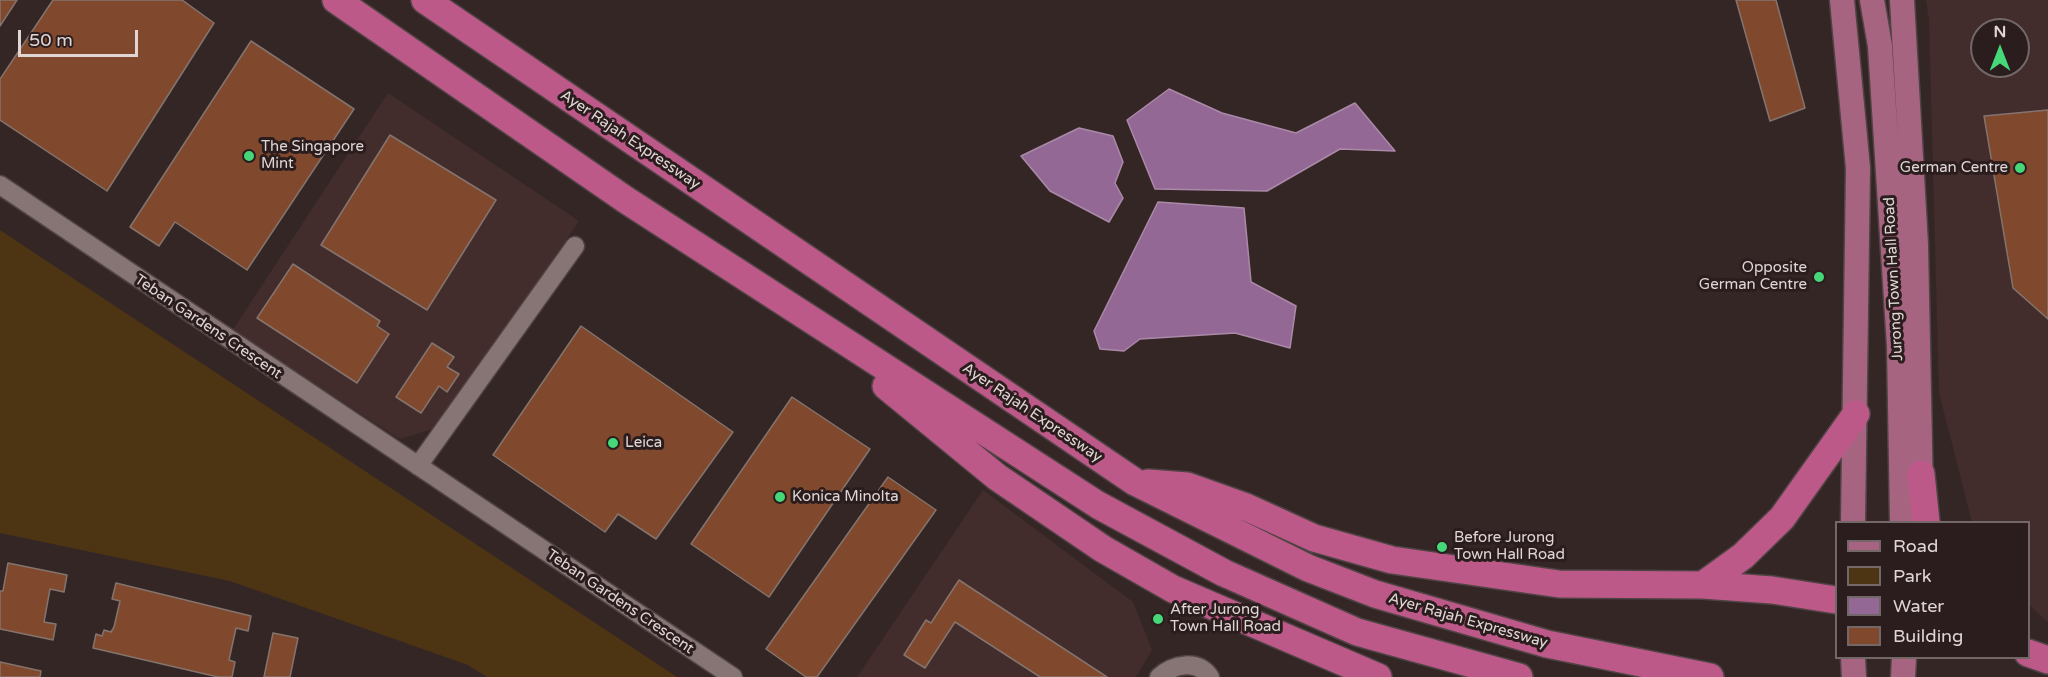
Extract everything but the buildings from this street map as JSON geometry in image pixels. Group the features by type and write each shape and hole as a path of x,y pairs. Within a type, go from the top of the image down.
{"highway":[{"path":"336,0 626,200 1098,505 1224,573 1357,632 1519,677"},
{"name":"Ayer Rajah Expressway","path":"425,0 910,332 1135,482 1308,568 1375,594 1547,644 1710,677"},
{"path":"785,303 997,477 1093,542 1173,589 1378,677"},
{"path":"1703,585 1743,556 1782,518 1856,414"},
{"path":"1921,474 1926,521"},
{"path":"1135,482 1187,486 1246,507 1314,538 1392,560 1559,584 1703,585 1772,590 1835,600"},
{"path":"2030,654 2048,660"}],"main road":[{"path":"1842,0 1858,168 1853,521"},
{"name":"Jurong Town Hall Road","path":"1872,0 1880,46 1899,346 1902,521"},
{"path":"1880,46 1894,0"},
{"name":"Jurong Town Hall Road","path":"1902,0 1916,245 1921,521"},
{"path":"1853,659 1854,677"},
{"path":"1903,677 1904,659"}],"street":[{"name":"Teban Gardens Crescent","path":"0,185 733,677"},
{"path":"418,466 574,246"},
{"path":"1159,677 1168,669 1189,665 1200,668 1210,677"}],"shaded area":[{"path":"1926,0 2048,0 2048,622 2030,606 2030,521 1972,521 1939,393 1929,19"},
{"path":"388,93 579,221 439,427 400,439 232,331"},
{"path":"983,490 1133,602 1152,650 1136,677 857,677"}],"green space":[{"path":"0,230 677,677 487,677 468,665 230,581 0,533"}],"water":[{"path":"1169,89 1222,113 1296,133 1355,103 1395,151 1340,149 1267,191 1155,189 1127,120"},
{"path":"1079,128 1113,136 1123,162 1115,183 1123,198 1109,222 1050,191 1021,156"},
{"path":"1158,202 1244,208 1251,282 1296,306 1290,348 1235,333 1140,339 1124,351 1100,349 1094,331"}],"place":[{"name":"The Singapore Mint","path":"249,156"},
{"name":"German Centre","path":"2020,168"},
{"name":"Opposite German Centre","path":"1819,277"},
{"name":"Leica","path":"613,443"},
{"name":"Konica Minolta","path":"780,497"},
{"name":"Before Jurong Town Hall Road","path":"1442,547"},
{"name":"After Jurong Town Hall Road","path":"1158,619"}]}
